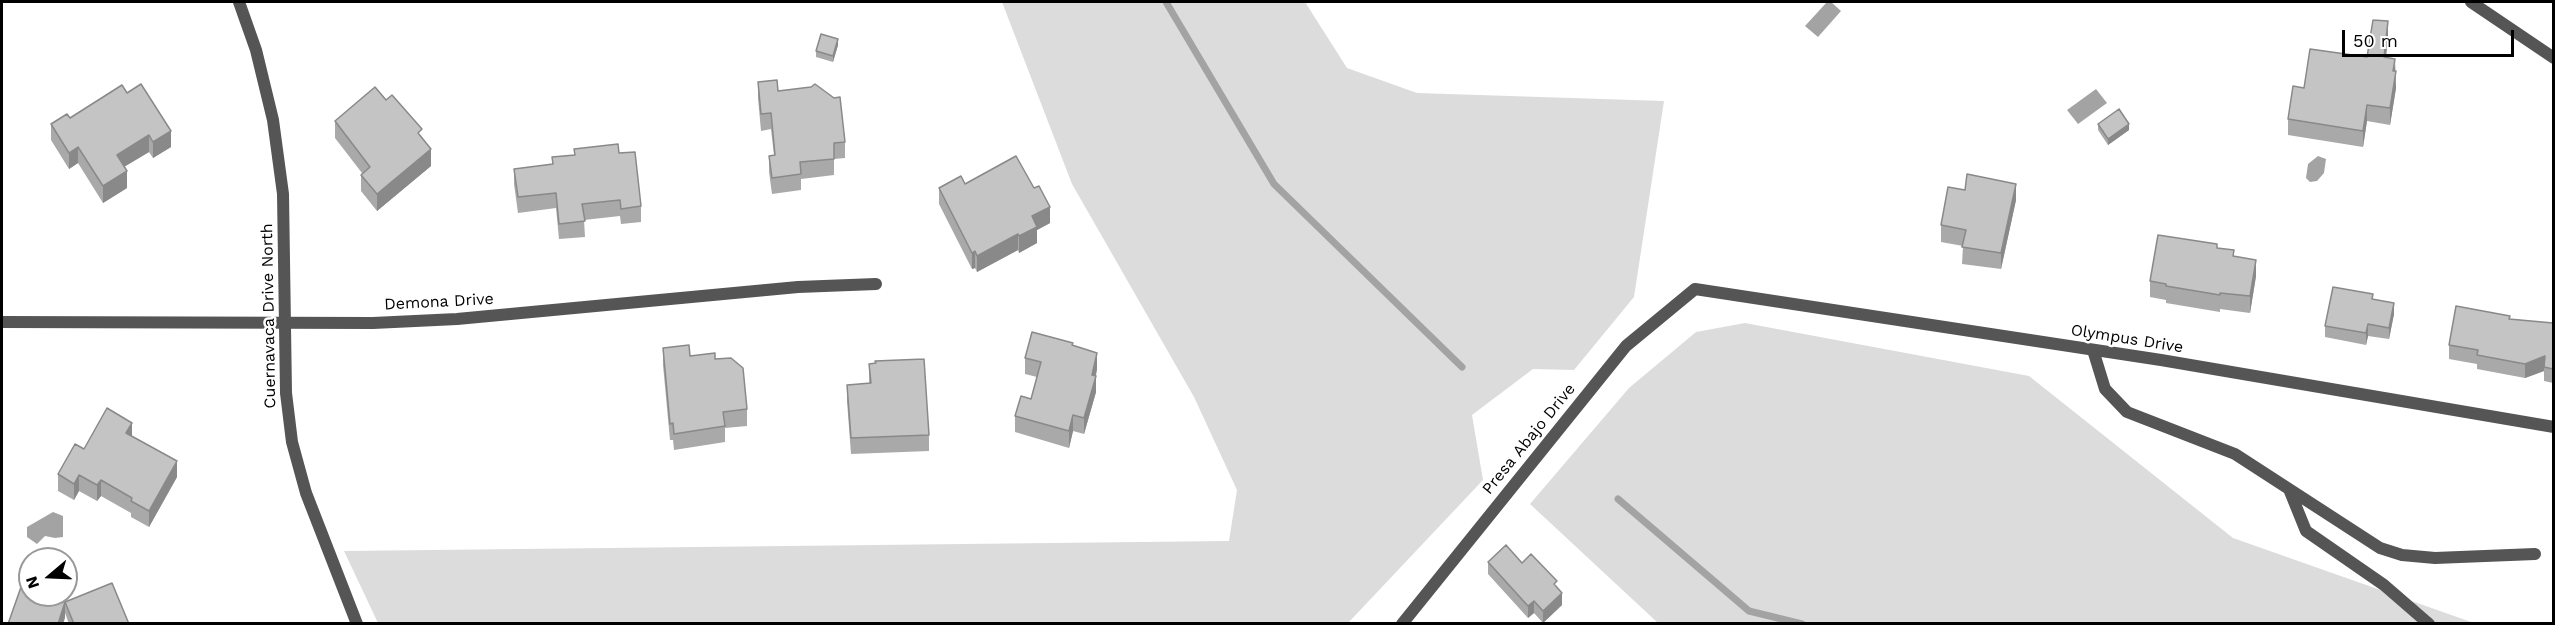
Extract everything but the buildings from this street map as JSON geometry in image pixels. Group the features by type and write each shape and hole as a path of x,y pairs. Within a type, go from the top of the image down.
{"street":[{"name":"Cuernavaca Drive North","path":"239,2 256,50 273,120 283,194 283,322 286,393 292,442 306,493 357,624"},
{"path":"2471,2 2553,58"},
{"name":"Demona Drive","path":"2,322 457,320 798,287 876,284"},
{"name":"Olympus Drive","path":"1695,289 2093,350 2553,427"},
{"name":"Presa Abajo Drive","path":"1402,624 1626,346 1695,289"},
{"path":"2093,350 2105,389 2127,412 2235,454 2380,548 2402,555 2435,558 2535,554"},
{"path":"2289,489 2306,531 2384,585 2429,624"}],"shaded area":[{"path":"1002,2 1305,2 1347,68 1417,93 1664,101 1634,297 1574,370 1533,369 1472,415 1483,480 1348,623 378,623 344,551 1229,541 1237,490 1194,397 1072,184"},
{"path":"1827,2 1831,2 1841,11 1818,37 1805,26"},
{"path":"2096,89 2107,103 2078,124 2067,110"},
{"path":"2318,156 2326,159 2324,173 2317,181 2310,182 2306,178 2308,164"},
{"path":"1745,323 2029,376 2233,538 2474,623 1658,623 1530,504 1629,388 1696,332"},
{"path":"53,512 63,516 63,537 45,536 37,544 27,537 27,527"}],"waterway":[{"path":"1166,2 1274,184 1462,367"},
{"path":"1618,499 1749,611 1802,624"}]}
